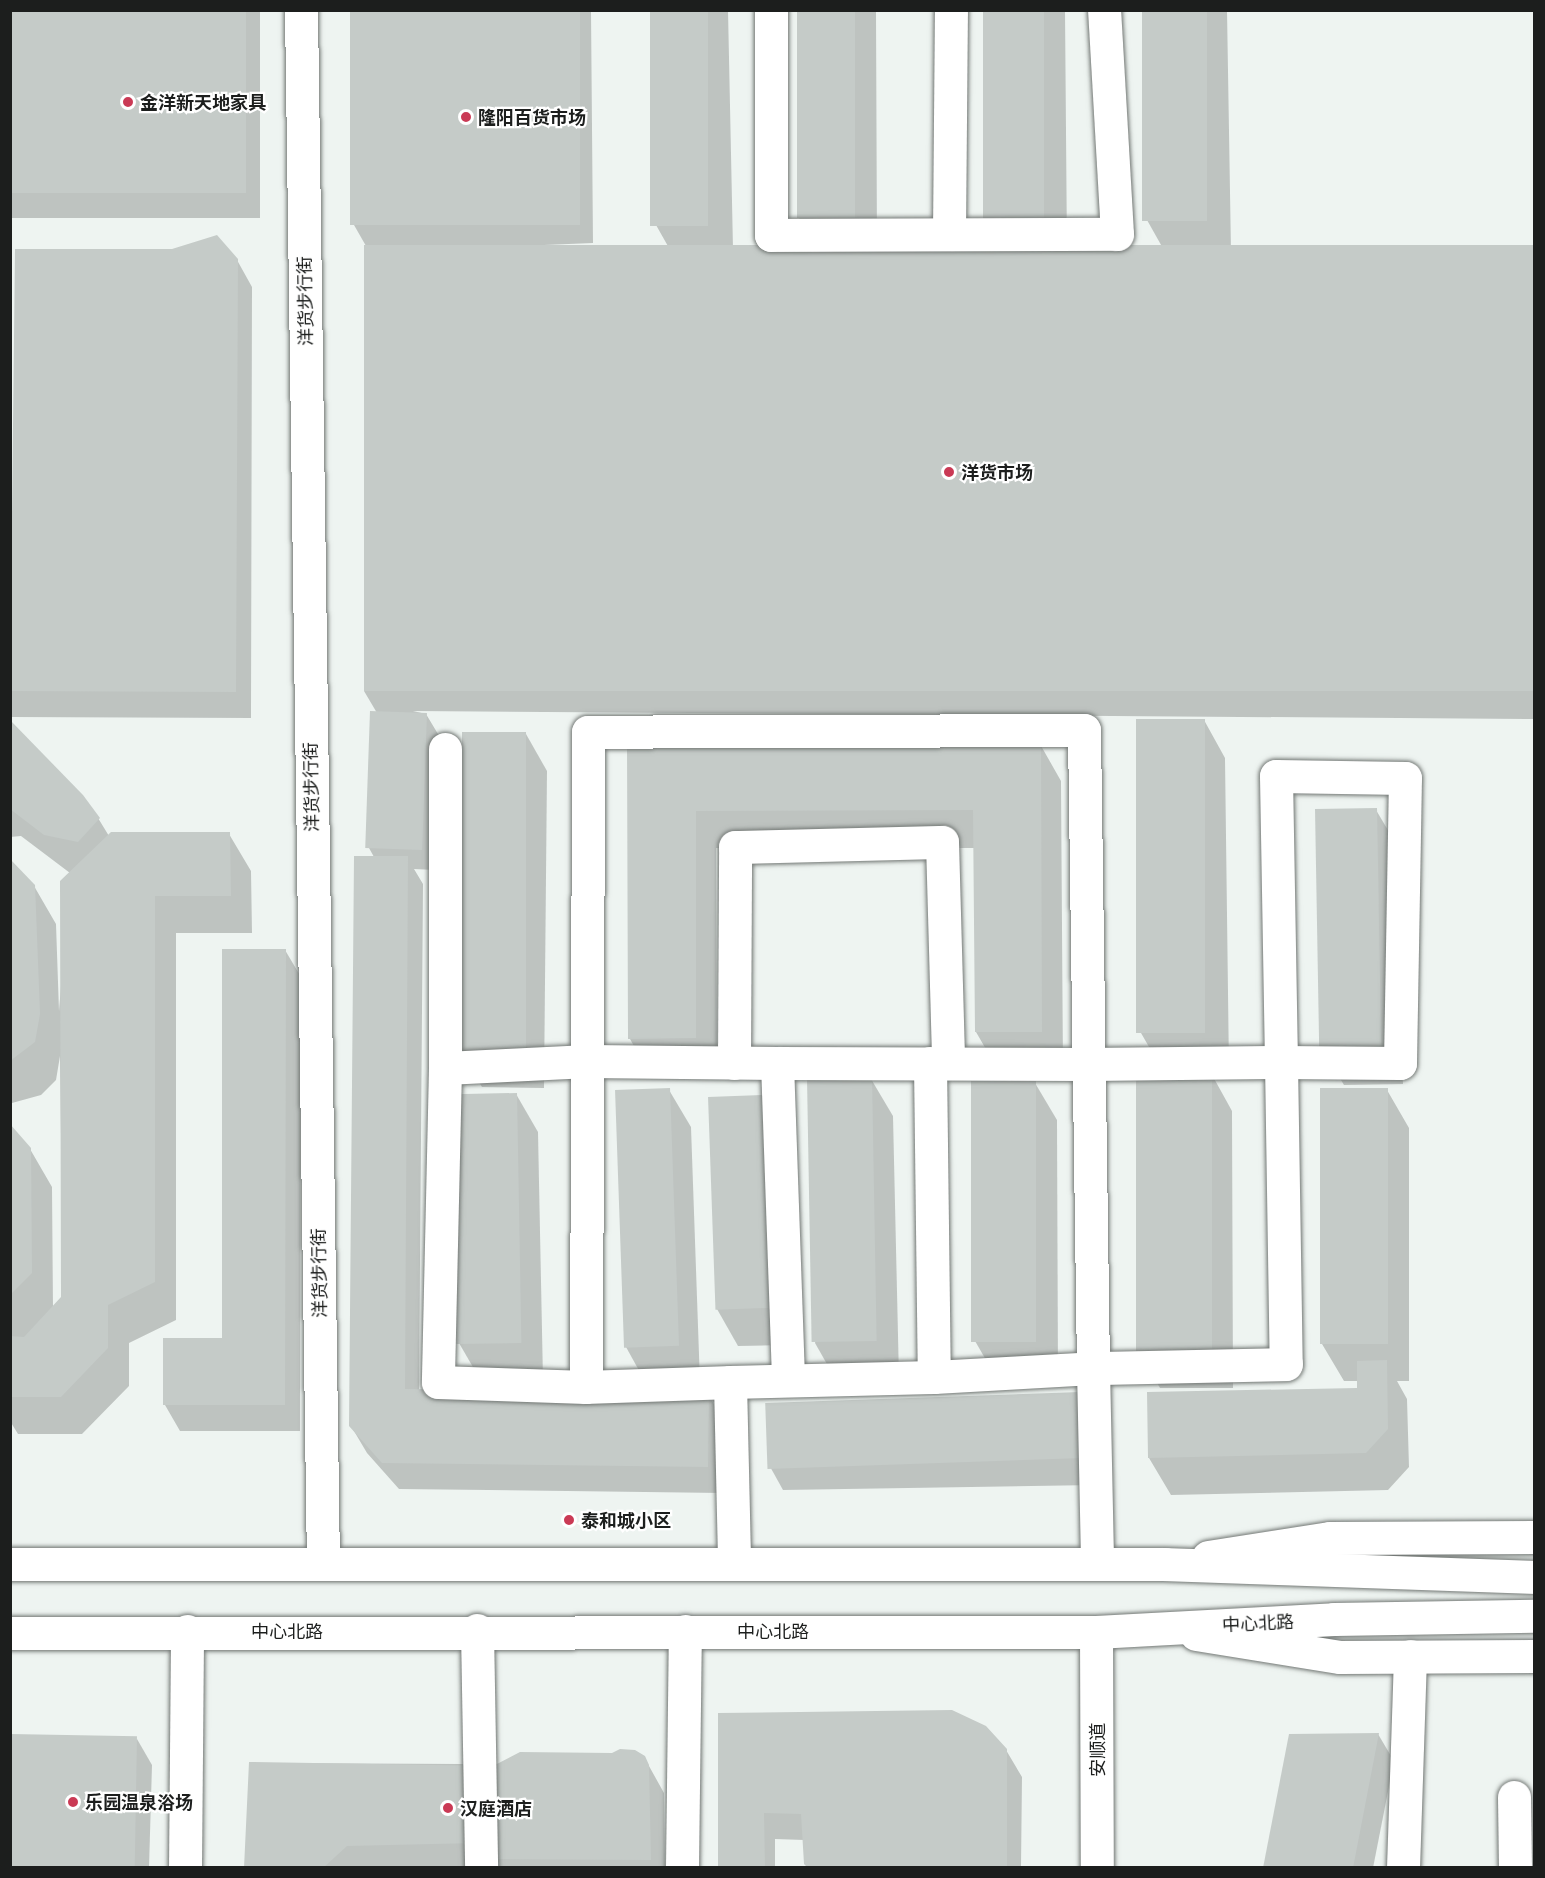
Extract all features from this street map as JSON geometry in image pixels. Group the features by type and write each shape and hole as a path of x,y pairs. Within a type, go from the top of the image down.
{"main road":[{"name":"洋货步行街","path":"301,10 323,1564"},
{"path":"771,10 771,235 1117,234 1104,10"},
{"path":"949,234 951,10"},
{"path":"586,1387 588,732 1084,730 1097,1564"},
{"path":"445,749 445,1068 438,1382 586,1387 788,1378 934,1377 1093,1368 1286,1364 1281,1062 1276,776 1405,778 1400,1063 1281,1062 1088,1064 588,1061 445,1068"},
{"path":"734,1063 735,847 942,842 934,1377"},
{"path":"777,1063 788,1378"},
{"path":"730,1382 734,1563"},
{"path":"1165,1564 1330,1538 1534,1537"},
{"path":"10,1564 1165,1564 1534,1577"},
{"name":"中心北路","path":"10,1633 477,1630 1096,1632 1334,1619 1534,1616"},
{"path":"1165,1628 1340,1657 1534,1656"},
{"path":"477,1630 481,1868"},
{"path":"185,1868 187,1631"},
{"path":"682,1868 685,1631"},
{"name":"安顺道","path":"1096,1632 1097,1868"},
{"path":"1402,1868 1410,1656"},
{"path":"1514,1797 1515,1868"}],"building":[{"name":"金洋新天地家具","path":"10,10 246,10 246,193 10,193"},
{"name":"隆阳百货市场","path":"350,10 580,10 580,225 350,225"},
{"path":"650,10 708,10 708,226 650,226"},
{"path":"797,10 855,10 855,218 797,218"},
{"path":"983,10 1044,10 1044,218 983,218"},
{"path":"1142,10 1207,10 1207,221 1142,221"},
{"path":"217,235 238,259 236,692 10,691 15,249 172,249"},
{"name":"洋货市场","path":"364,245 1534,245 1534,691 364,691"},
{"path":"370,711 427,713 422,850 365,848"},
{"path":"1136,719 1205,719 1205,1033 1136,1033"},
{"path":"10,720 83,795 100,818 78,842 44,835 10,809"},
{"path":"462,732 526,732 526,1050 462,1050"},
{"path":"1041,742 1042,1032 975,1032 973,810 696,811 696,1038 628,1039 627,743"},
{"path":"1377,808 1381,1047 1319,1048 1315,809"},
{"path":"111,832 230,832 231,896 155,896 155,1282 108,1305 108,1348 61,1397 10,1397 10,1336 24,1337 61,1297 60,881"},
{"path":"354,856 408,856 405,1389 709,1392 708,1467 382,1463 349,1426"},
{"path":"10,859 35,885 40,1014 35,1042 10,1061"},
{"path":"222,949 286,949 285,1405 163,1405 163,1338 222,1338"},
{"path":"1136,1072 1212,1072 1212,1351 1136,1351"},
{"path":"872,1077 877,1341 812,1342 807,1078"},
{"path":"971,1081 1036,1081 1036,1342 971,1342"},
{"path":"670,1088 679,1346 624,1348 615,1090"},
{"path":"1320,1088 1388,1088 1388,1344 1320,1344"},
{"path":"517,1093 521,1343 456,1344 452,1094"},
{"path":"762,1095 769,1308 715,1310 708,1097"},
{"path":"10,1124 31,1148 32,1273 10,1295"},
{"path":"1387,1360 1388,1429 1366,1453 1148,1458 1147,1392 1357,1388 1357,1361"},
{"path":"1080,1392 1082,1458 767,1469 765,1403"},
{"path":"952,1710 986,1726 1007,1749 1007,1868 808,1868 804,1864 801,1814 764,1813 765,1868 718,1868 718,1713"},
{"path":"1379,1733 1353,1868 1263,1868 1289,1734"},
{"name":"乐园温泉浴场","path":"10,1734 137,1736 135,1868 10,1868"},
{"name":"汉庭酒店","path":"620,1749 635,1750 645,1756 649,1765 651,1860 476,1859 476,1843 347,1846 323,1868 244,1868 249,1762 493,1766 520,1752 612,1753"}],"place":[{"name":"金洋新天地家具","path":"128,102"},
{"name":"隆阳百货市场","path":"466,117"},
{"name":"洋货市场","path":"949,472"},
{"name":"泰和城小区","path":"569,1520"},
{"name":"乐园温泉浴场","path":"73,1802"},
{"name":"汉庭酒店","path":"448,1808"}]}
